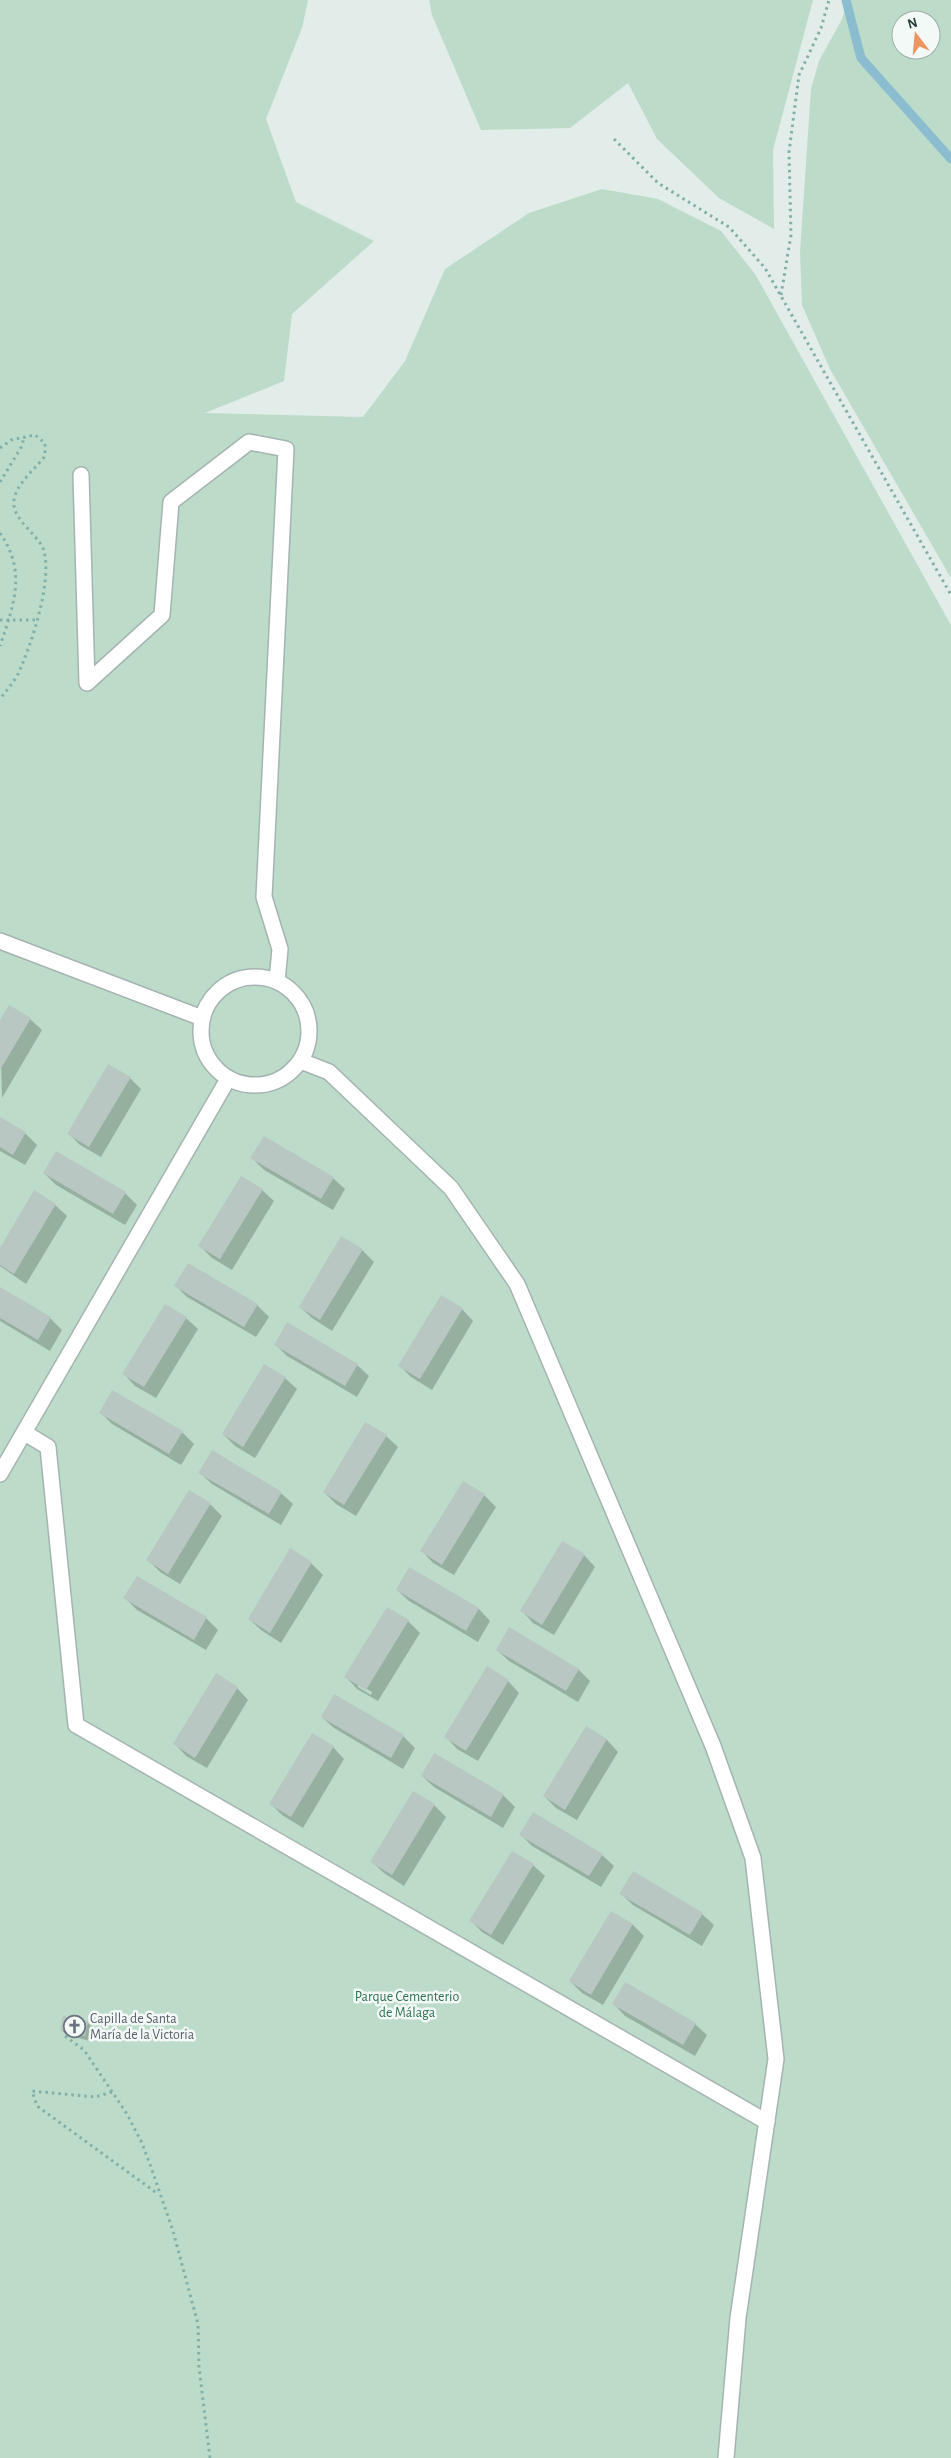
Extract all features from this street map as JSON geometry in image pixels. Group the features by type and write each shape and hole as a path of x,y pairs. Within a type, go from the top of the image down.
{"lane":[{"path":"81,475 87,684 162,614 171,502 249,442 286,449 264,897 280,949 277,981"},
{"path":"0,941 202,1018"},
{"path":"254,976 277,981 297,995 308,1016 309,1040 300,1061 280,1079 254,1086 228,1079 210,1063 201,1041 202,1018 212,996 231,982 254,976"},
{"path":"300,1061 329,1072 451,1188 517,1284 712,1746 753,1858 776,2059 738,2318 726,2458"},
{"path":"0,1474 228,1079"},
{"path":"25,1433 48,1447 76,1725 767,2122"}],"path":[{"path":"780,295 791,235 790,152 799,75 821,28 829,0"},
{"path":"614,139 658,183 729,227 765,268 951,595"},
{"path":"0,448 11,440 35,435 45,443 45,456 21,485 14,500 17,514 43,550 45,584 38,620 17,676 0,699"},
{"path":"0,482 22,446 24,437"},
{"path":"0,533 9,546 16,566 15,596 0,646"},
{"path":"0,620 38,620"},
{"path":"65,2036 84,2050 112,2092 142,2143 173,2231 198,2324 199,2367 210,2458"},
{"path":"112,2092 95,2097 32,2091 37,2106 160,2195"}],"green space":[{"name":"Parque Cementerio de Málaga","path":"0,0 308,0 302,28 266,119 296,202 374,241 292,314 284,381 205,413 363,417 405,361 445,269 529,213 602,189 658,199 721,231 755,274 951,625 951,2458 0,2458"},
{"path":"429,0 813,0 773,150 774,229 719,198 657,139 628,83 570,128 481,130 432,15"},
{"path":"848,0 951,0 951,578 830,369 802,305 800,252 811,89 819,61 842,19"}],"building":[{"path":"9,1005 31,1018 0,1070 0,1020"},
{"path":"108,1064 131,1077 89,1147 67,1134"},
{"path":"0,1117 26,1132 13,1155 0,1147"},
{"path":"264,1136 334,1177 321,1199 250,1158"},
{"path":"56,1151 126,1192 113,1214 43,1173"},
{"path":"241,1176 263,1189 220,1259 198,1246"},
{"path":"34,1190 56,1204 14,1274 0,1265 0,1248"},
{"path":"341,1236 363,1249 320,1320 299,1307"},
{"path":"188,1263 258,1304 244,1327 174,1286"},
{"path":"0,1287 51,1317 38,1340 0,1318"},
{"path":"441,1295 463,1308 420,1379 398,1366"},
{"path":"165,1304 187,1317 144,1387 122,1374"},
{"path":"287,1322 358,1364 345,1386 274,1345"},
{"path":"264,1364 286,1377 243,1447 222,1434"},
{"path":"112,1390 183,1431 169,1454 99,1413"},
{"path":"365,1422 387,1435 344,1505 323,1492"},
{"path":"212,1450 282,1492 269,1514 198,1473"},
{"path":"463,1481 485,1494 442,1565 420,1551"},
{"path":"189,1490 211,1503 168,1574 146,1560"},
{"path":"562,1541 585,1554 542,1625 520,1611"},
{"path":"290,1548 312,1562 270,1633 248,1619"},
{"path":"409,1567 479,1608 466,1631 396,1590"},
{"path":"137,1576 207,1617 194,1640 123,1598"},
{"path":"387,1607 409,1620 366,1690 344,1677"},
{"path":"509,1627 579,1669 566,1691 496,1650"},
{"path":"487,1666 509,1680 466,1751 444,1737"},
{"path":"216,1673 238,1687 195,1758 173,1744"},
{"path":"334,1694 404,1735 391,1758 321,1717"},
{"path":"586,1726 607,1739 565,1810 543,1796"},
{"path":"312,1733 334,1746 291,1817 269,1804"},
{"path":"434,1753 504,1794 491,1817 421,1776"},
{"path":"413,1791 435,1804 392,1875 370,1862"},
{"path":"533,1812 603,1854 589,1876 519,1835"},
{"path":"512,1851 534,1864 491,1935 469,1921"},
{"path":"633,1871 703,1913 690,1935 619,1894"},
{"path":"611,1911 633,1924 591,1995 569,1981"},
{"path":"625,1982 696,2023 683,2045 612,2004"},
{"name":"Capilla de Santa María de la Victoria","path":"63,2016 88,2021 85,2036 60,2030"}],"waterway":[{"path":"846,0 861,58 951,159"}],"place":[{"name":"Capilla de Santa María de la Victoria","path":"74,2026"}]}
